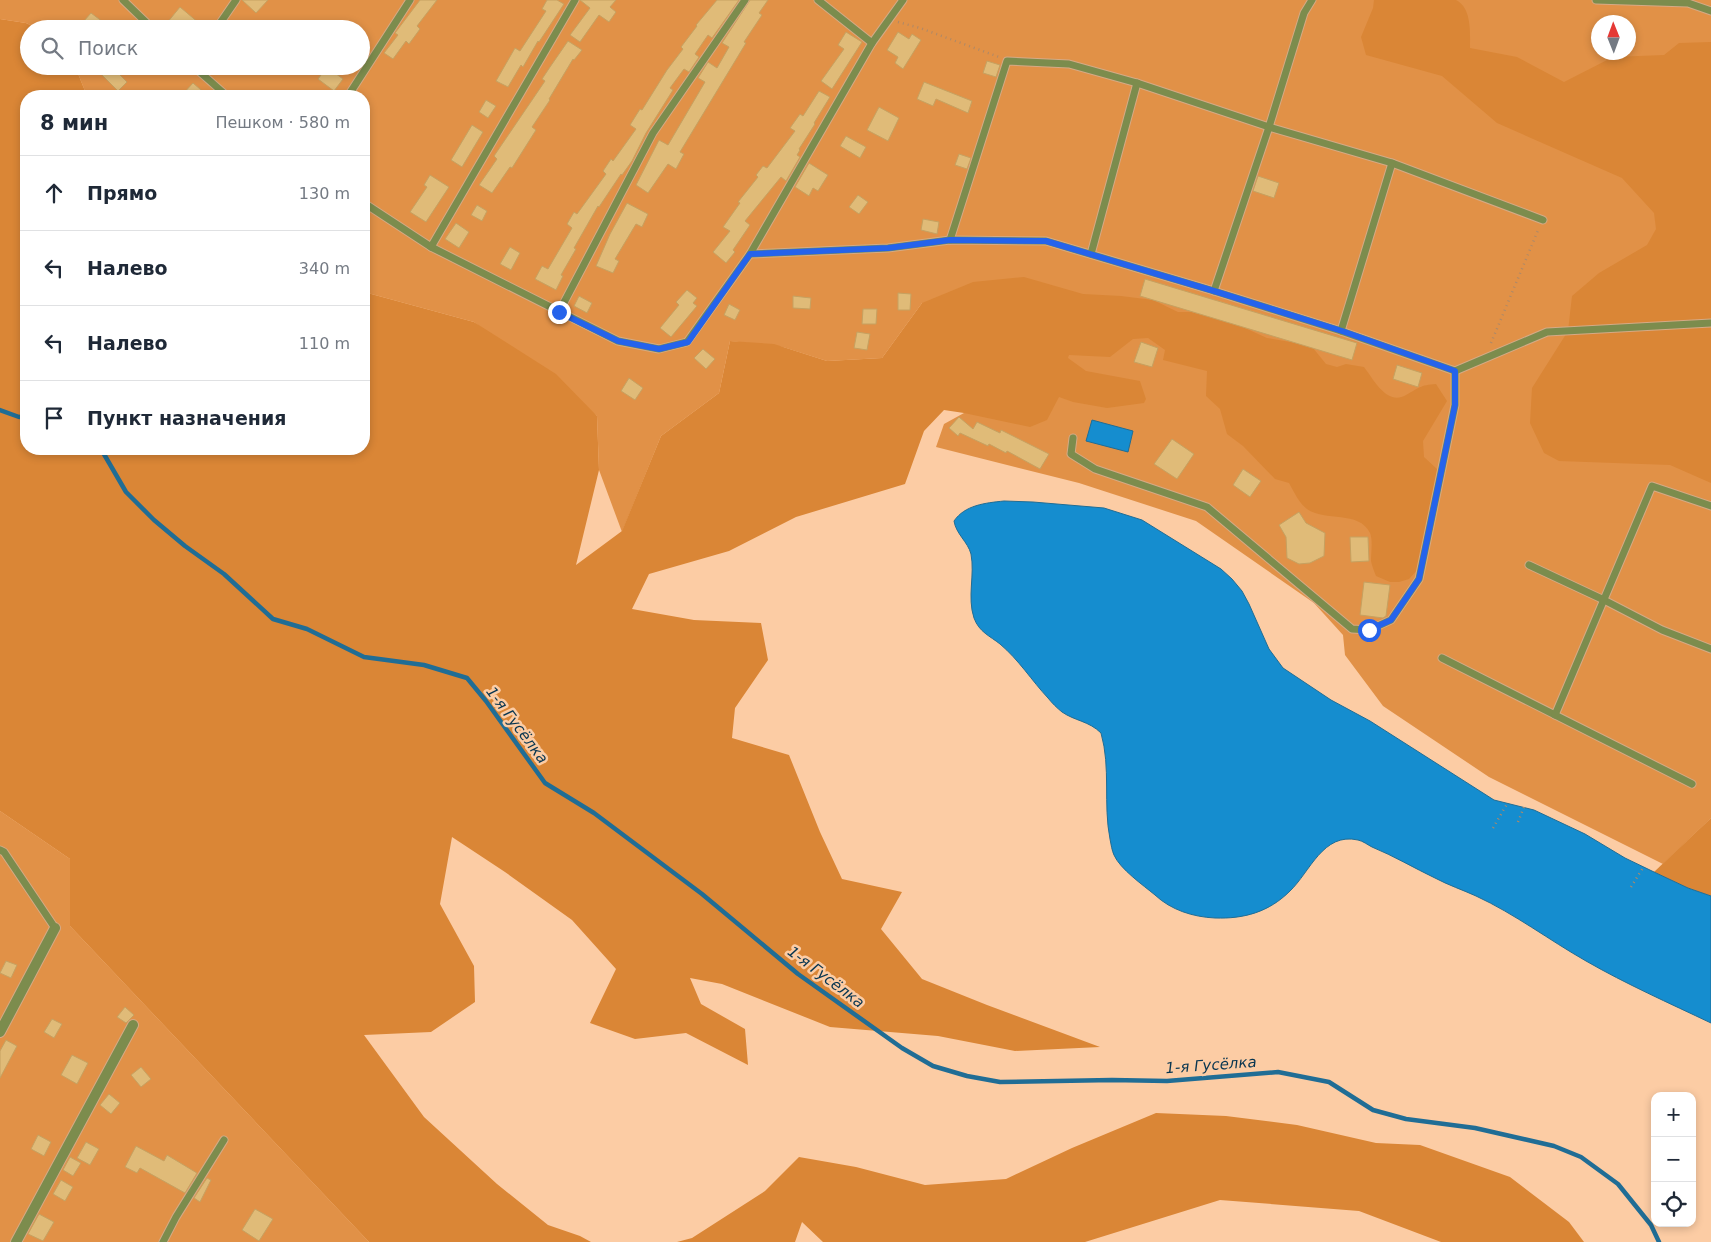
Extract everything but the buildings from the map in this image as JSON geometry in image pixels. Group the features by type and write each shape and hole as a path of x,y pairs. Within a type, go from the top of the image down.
{"street":[{"path":"0,1032 55,928"},
{"path":"16,1242 133,1025"}],"lane":[{"path":"123,0 144,20"},
{"path":"222,20 236,0"},
{"path":"370,62 410,0"},
{"path":"431,247 575,0"},
{"path":"559,312 653,133 745,0"},
{"path":"818,0 872,43"},
{"path":"370,207 431,247 618,341 659,349 688,342 750,254 872,43 903,0"},
{"path":"1214,291 1269,127 1304,13 1312,0"},
{"path":"1596,0 1688,3 1711,11"},
{"path":"950,240 1008,60 1069,64 1137,84 1269,127 1392,163 1543,220"},
{"path":"203,75 220,90"},
{"path":"352,90 362,75"},
{"path":"1091,254 1137,84"},
{"path":"1342,331 1392,163"},
{"path":"750,254 888,248 950,240 1046,241 1342,331 1455,371 1547,332 1711,323"},
{"path":"1073,438 1071,454 1095,470 1207,507 1352,629 1369,630 1391,620 1419,579 1455,405 1455,371"},
{"path":"1555,715 1652,486 1711,506"},
{"path":"1529,565 1662,630 1711,649"},
{"path":"1442,658 1692,784"},
{"path":"0,850 4,852 55,928"},
{"path":"163,1242 176,1216 224,1140"}],"path":[{"path":"889,19 920,28 1008,60"},
{"path":"1485,358 1543,220"},
{"path":"1493,828 1507,804"},
{"path":"1518,822 1524,807"},
{"path":"1631,886 1644,866"}],"shaded area":[{"path":"0,0 1711,0 1711,818 1663,864 1489,777 1383,706 1345,655 1343,635 1314,603 1196,521 1079,483 936,447 944,424 964,413 922,303 882,358 827,361 783,347 730,341 719,393 661,436 622,532 599,470 597,416 474,322 370,294 370,90 85,90 79,75 370,75 370,20 20,20 20,22 0,19"},
{"path":"1374,0 1456,0 1465,9 1469,21 1470,48 1517,57 1564,82 1607,60 1636,60 1636,56 1664,55 1679,43 1711,42 1711,483 1670,465 1559,461 1544,453 1530,423 1532,388 1568,331 1572,296 1599,273 1647,245 1656,229 1654,213 1622,178 1497,123 1442,76 1366,55 1361,37 1373,8"},
{"path":"0,19 20,22 20,75 79,75 85,90 20,90 20,455 370,455 370,294 474,322 556,374 597,416 599,470 576,565 622,531 661,436 719,393 730,341 774,344 827,361 882,358 922,303 973,282 1024,277 1083,294 1153,300 1178,312 1191,312 1236,324 1267,338 1302,344 1313,348 1326,364 1337,367 1346,364 1364,367 1382,390 1393,397 1406,395 1423,386 1436,384 1447,401 1423,441 1424,457 1437,469 1430,529 1419,568 1409,579 1399,582 1390,582 1376,576 1371,561 1371,536 1365,526 1358,521 1314,513 1304,507 1289,483 1275,479 1243,446 1227,434 1220,409 1206,396 1207,371 1163,360 1165,350 1148,338 1133,339 1110,357 1069,355 1068,358 1086,371 1140,381 1146,399 1144,403 1107,408 1073,402 1059,397 1047,420 1030,427 944,410 924,431 905,484 796,517 729,551 649,574 632,609 694,620 761,623 768,660 735,708 732,738 789,755 820,832 842,879 902,892 881,929 922,979 1100,1047 1015,1051 938,1036 830,1027 722,984 690,978 701,1004 745,1029 748,1065 686,1033 635,1039 590,1023 616,969 572,920 452,837 440,904 474,966 475,1002 431,1032 364,1035 424,1117 497,1184 548,1225 580,1236 591,1242 369,1242 70,926 70,859 0,811"},
{"path":"0,811 70,859 70,926 369,1242 0,1242"},
{"path":"1711,818 1711,896 1688,888 1654,872"},
{"path":"1156,1113 1226,1116 1297,1125 1376,1143 1420,1145 1510,1177 1569,1222 1584,1242 1441,1242 1359,1211 1220,1200 1085,1242 823,1242 802,1222 795,1242 677,1242 692,1238 765,1191 799,1157 856,1167 925,1185 1006,1179 1072,1148"}],"water":[{"path":"1092,420 1133,431 1128,452 1086,441"},
{"path":"1004,501 1104,508 1142,520 1221,569 1232,579 1242,591 1269,649 1283,668 1331,700 1370,721 1494,800 1534,810 1585,834 1625,858 1688,888 1711,896 1711,1023 1601,969 1490,903 1440,881 1358,840 1346,839 1335,842 1326,848 1318,855 1290,891 1274,904 1256,913 1226,918 1207,917 1183,912 1161,900 1126,871 1113,853 1107,813 1106,759 1101,733 1092,726 1058,709 1007,650 982,630 974,618 971,602 971,554 954,521 970,508"}],"waterway":[{"name":"1-я Гусёлка","path":"0,410 20,417"},
{"name":"1-я Гусёлка","path":"104,455 126,492 154,520 185,546 224,574 273,619 307,629 364,657 424,665 467,678 486,701 545,783 594,813 702,894 798,974 902,1048 933,1066 967,1076 1000,1082 1167,1081 1278,1072 1329,1082 1373,1110 1406,1119 1475,1128 1554,1146 1581,1157 1618,1184 1651,1225 1659,1242"}],"route":[{"path":"559,312 618,341 659,349 688,342 750,254 888,248 950,240 1046,241 1342,331 1455,371 1455,405 1419,579 1391,620 1369,630"}]}
